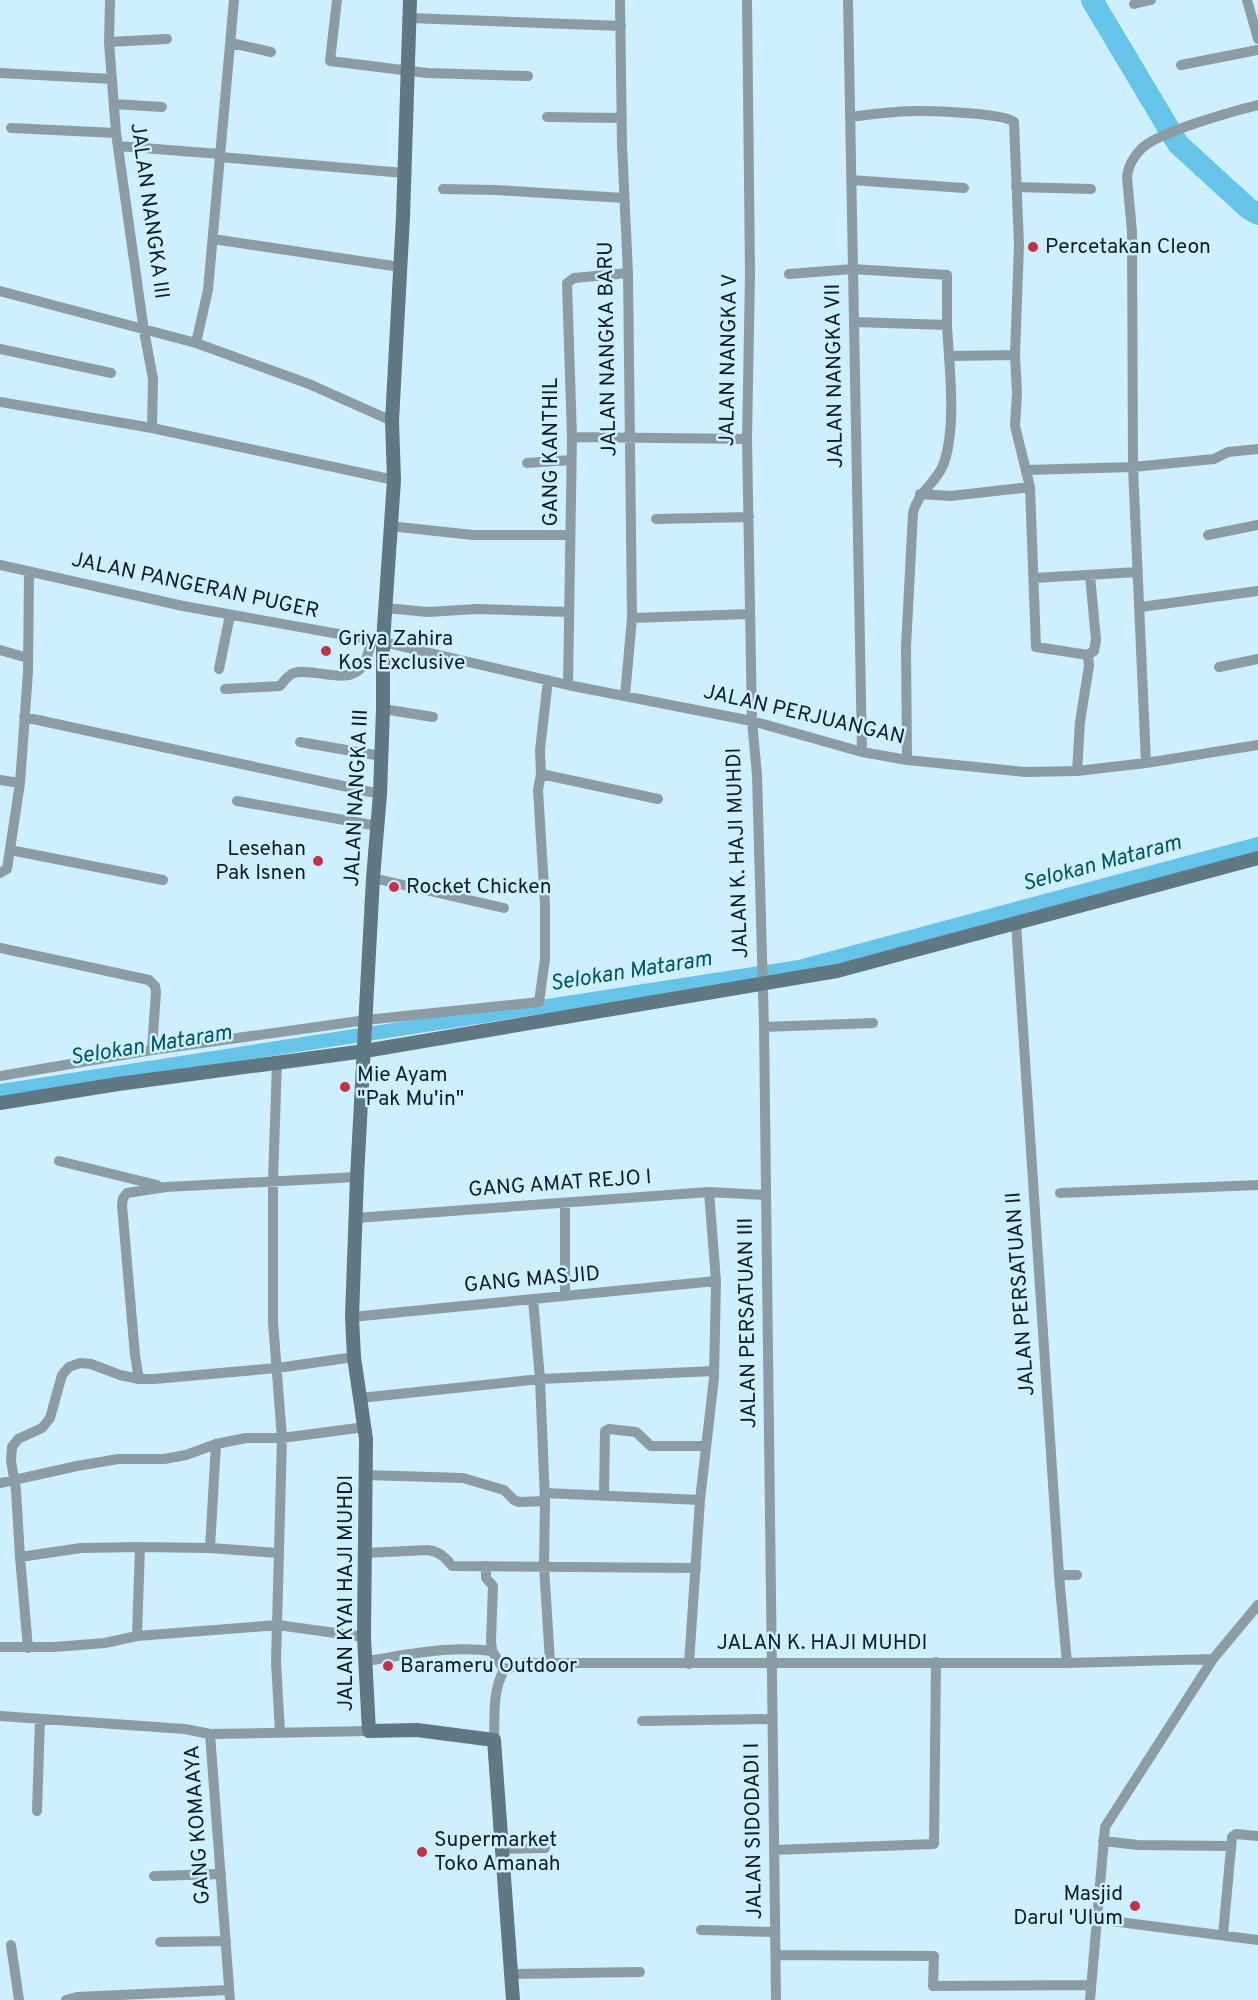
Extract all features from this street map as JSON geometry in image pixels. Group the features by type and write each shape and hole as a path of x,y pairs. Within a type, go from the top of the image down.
{"street":[{"name":"JALAN NANGKA III","path":"110,0 109,42 116,132 153,379 153,428"},
{"path":"196,343 208,290 234,0"},
{"path":"337,0 330,61 408,71 528,76"},
{"name":"JALAN NANGKA III","path":"357,1177 373,878 380,794 383,709 377,641 385,608 393,480 392,421 410,0"},
{"name":"JALAN NANGKA BARU","path":"620,0 624,198 628,273 632,618 625,696"},
{"name":"JALAN NANGKA V","path":"747,0 750,274 747,439 752,721"},
{"name":"JALAN NANGKA VII","path":"848,0 862,752"},
{"path":"1134,4 1151,0"},
{"path":"1247,0 1258,39"},
{"path":"409,18 621,26"},
{"path":"109,42 167,39"},
{"path":"231,43 271,51"},
{"path":"1181,65 1258,50"},
{"path":"0,73 112,79"},
{"path":"114,104 162,107"},
{"path":"1146,763 1134,467 1132,232 1126,177 1134,157 1144,146 1158,138 1258,105"},
{"path":"850,117 897,111 961,113 1002,116 1012,119 1015,125 1019,244 1015,426 1030,487 1036,646 1092,654 1096,648 1090,575"},
{"path":"547,117 622,118"},
{"path":"11,128 116,132"},
{"path":"118,146 404,173"},
{"path":"851,180 964,188"},
{"path":"1016,187 1091,189"},
{"path":"442,189 624,198"},
{"path":"213,239 400,267"},
{"path":"789,274 853,269 946,274 948,277 950,441 938,477 920,494 915,503 906,647 907,760"},
{"name":"GANG KANTHIL","path":"568,685 572,437 567,284 574,278 628,273"},
{"path":"0,291 196,343 309,384 392,421"},
{"path":"854,322 947,325"},
{"path":"0,349 111,373"},
{"path":"949,356 1015,355"},
{"path":"0,402 153,428 393,480"},
{"path":"572,437 747,439"},
{"path":"1026,470 1134,467 1214,459 1228,453 1258,452"},
{"path":"527,463 571,460"},
{"path":"920,494 951,496 1030,487"},
{"path":"656,519 749,517"},
{"path":"1208,535 1258,525"},
{"path":"389,526 473,535 570,535"},
{"name":"JALAN PANGERAN PUGER","path":"0,565 230,615 377,641"},
{"path":"0,873 7,869 20,783 28,658 29,571"},
{"path":"1034,578 1138,572"},
{"path":"1141,607 1258,591"},
{"path":"385,608 428,612 477,609 569,612"},
{"path":"632,618 750,614"},
{"path":"219,669 230,615"},
{"path":"225,689 280,686 291,674 297,672 335,676 355,672 364,665 377,641"},
{"name":"JALAN PERJUANGAN","path":"377,641 568,685 752,721 862,752 907,760 1025,772 1077,771 1258,746"},
{"path":"0,650 28,658"},
{"path":"1077,771 1080,722 1089,666 1088,655"},
{"path":"1219,667 1258,660"},
{"path":"0,1076 152,1050 366,1021 539,1002 545,938 544,869 538,800 541,774 540,750 548,680"},
{"path":"383,709 433,717"},
{"path":"24,717 380,794"},
{"name":"JALAN K. HAJI MUHDI","path":"752,721 757,775 763,981"},
{"path":"300,742 381,756"},
{"path":"541,774 658,800"},
{"path":"0,780 20,783"},
{"path":"237,801 378,826"},
{"path":"10,850 162,880"},
{"path":"0,1103 365,1049 763,981 837,971 1258,858"},
{"path":"373,878 504,908"},
{"name":"JALAN PERSATUAN II","path":"1016,923 1059,1575 1067,1663"},
{"path":"0,948 149,980 155,986 156,992 152,1050"},
{"name":"JALAN PERSATUAN III","path":"763,981 772,1662"},
{"path":"764,1027 873,1023"},
{"path":"277,1062 273,1181 273,1322 282,1438 276,1670 280,1732"},
{"path":"58,1161 166,1187"},
{"path":"139,1379 122,1205 123,1198 128,1193 166,1187 357,1177"},
{"name":"JALAN KYAI HAJI MUHDI","path":"357,1177 352,1317 354,1357 365,1427 364,1637 369,1731 417,1730 494,1740"},
{"path":"1060,1193 1258,1185"},
{"path":"689,1664 700,1500 714,1371 716,1281 709,1192"},
{"name":"GANG AMAT REJO I","path":"356,1218 709,1192 766,1195"},
{"path":"565,1203 566,1296"},
{"name":"GANG MASJID","path":"352,1317 716,1281"},
{"path":"533,1299 540,1378 545,1497 544,1566 550,1662"},
{"path":"28,1648 16,1490 11,1461 12,1447 18,1439 42,1428 50,1418 62,1375 69,1367 80,1363 91,1364 139,1379 277,1368 354,1357"},
{"path":"360,1398 540,1378 714,1371"},
{"path":"0,1483 118,1459 164,1459 186,1455 216,1444 246,1438 282,1438 365,1427"},
{"path":"604,1496 604,1431 609,1429 636,1432 651,1446 706,1446"},
{"path":"210,1548 216,1444"},
{"path":"366,1475 463,1478 504,1490 519,1502 545,1497 604,1496 700,1500"},
{"path":"20,1557 81,1548 141,1547 210,1548 278,1553"},
{"path":"138,1636 141,1547"},
{"path":"365,1553 428,1550 437,1552 453,1566 696,1568"},
{"path":"486,1566 486,1578 493,1586 492,1651 504,1670 495,1694 494,1740 513,2000"},
{"path":"1059,1575 1077,1575"},
{"path":"1090,2000 1105,1827 1213,1659 1258,1605"},
{"path":"0,1647 28,1648 105,1643 138,1636 278,1625 364,1637"},
{"path":"366,1661 449,1650 492,1651"},
{"name":"JALAN K. HAJI MUHDI","path":"504,1670 525,1663 550,1662 1067,1663 1213,1659"},
{"name":"JALAN SIDODADI I","path":"772,1662 776,2000"},
{"path":"774,1850 934,1844 936,1662"},
{"path":"0,1716 184,1729 210,1734"},
{"path":"37,1811 40,1719"},
{"path":"642,1720 772,1719"},
{"name":"GANG KOMAAYA","path":"230,1995 210,1734 369,1731"},
{"path":"1223,1935 1232,1837 1236,1834 1258,1836"},
{"path":"1103,1841 1138,1845 1230,1846"},
{"path":"502,1849 545,1848"},
{"path":"153,1876 221,1874"},
{"path":"1096,1919 1258,1940"},
{"path":"701,1930 775,1932"},
{"path":"160,1942 226,1941"},
{"path":"11,1945 19,2000"},
{"path":"776,1955 934,1956 933,1986 1091,1985"},
{"path":"511,1974 640,1972"},
{"path":"66,2000 77,1997 230,1995"}],"waterway":[{"path":"1092,0 1178,144 1249,209 1258,214"},
{"name":"Selokan Mataram","path":"0,1091 799,967 1258,844"}],"place":[{"name":"Percetakan Cleon","path":"1033,247"},
{"name":"Griya Zahira Kos Exclusive","path":"326,651"},
{"name":"Lesehan Pak Isnen","path":"318,861"},
{"name":"Rocket Chicken","path":"394,887"},
{"name":"Mie Ayam \"Pak Mu'in\"","path":"345,1087"},
{"name":"Barameru Outdoor","path":"388,1666"},
{"name":"Supermarket Toko Amanah","path":"422,1852"},
{"name":"Masjid Darul 'Ulum","path":"1135,1906"}]}
